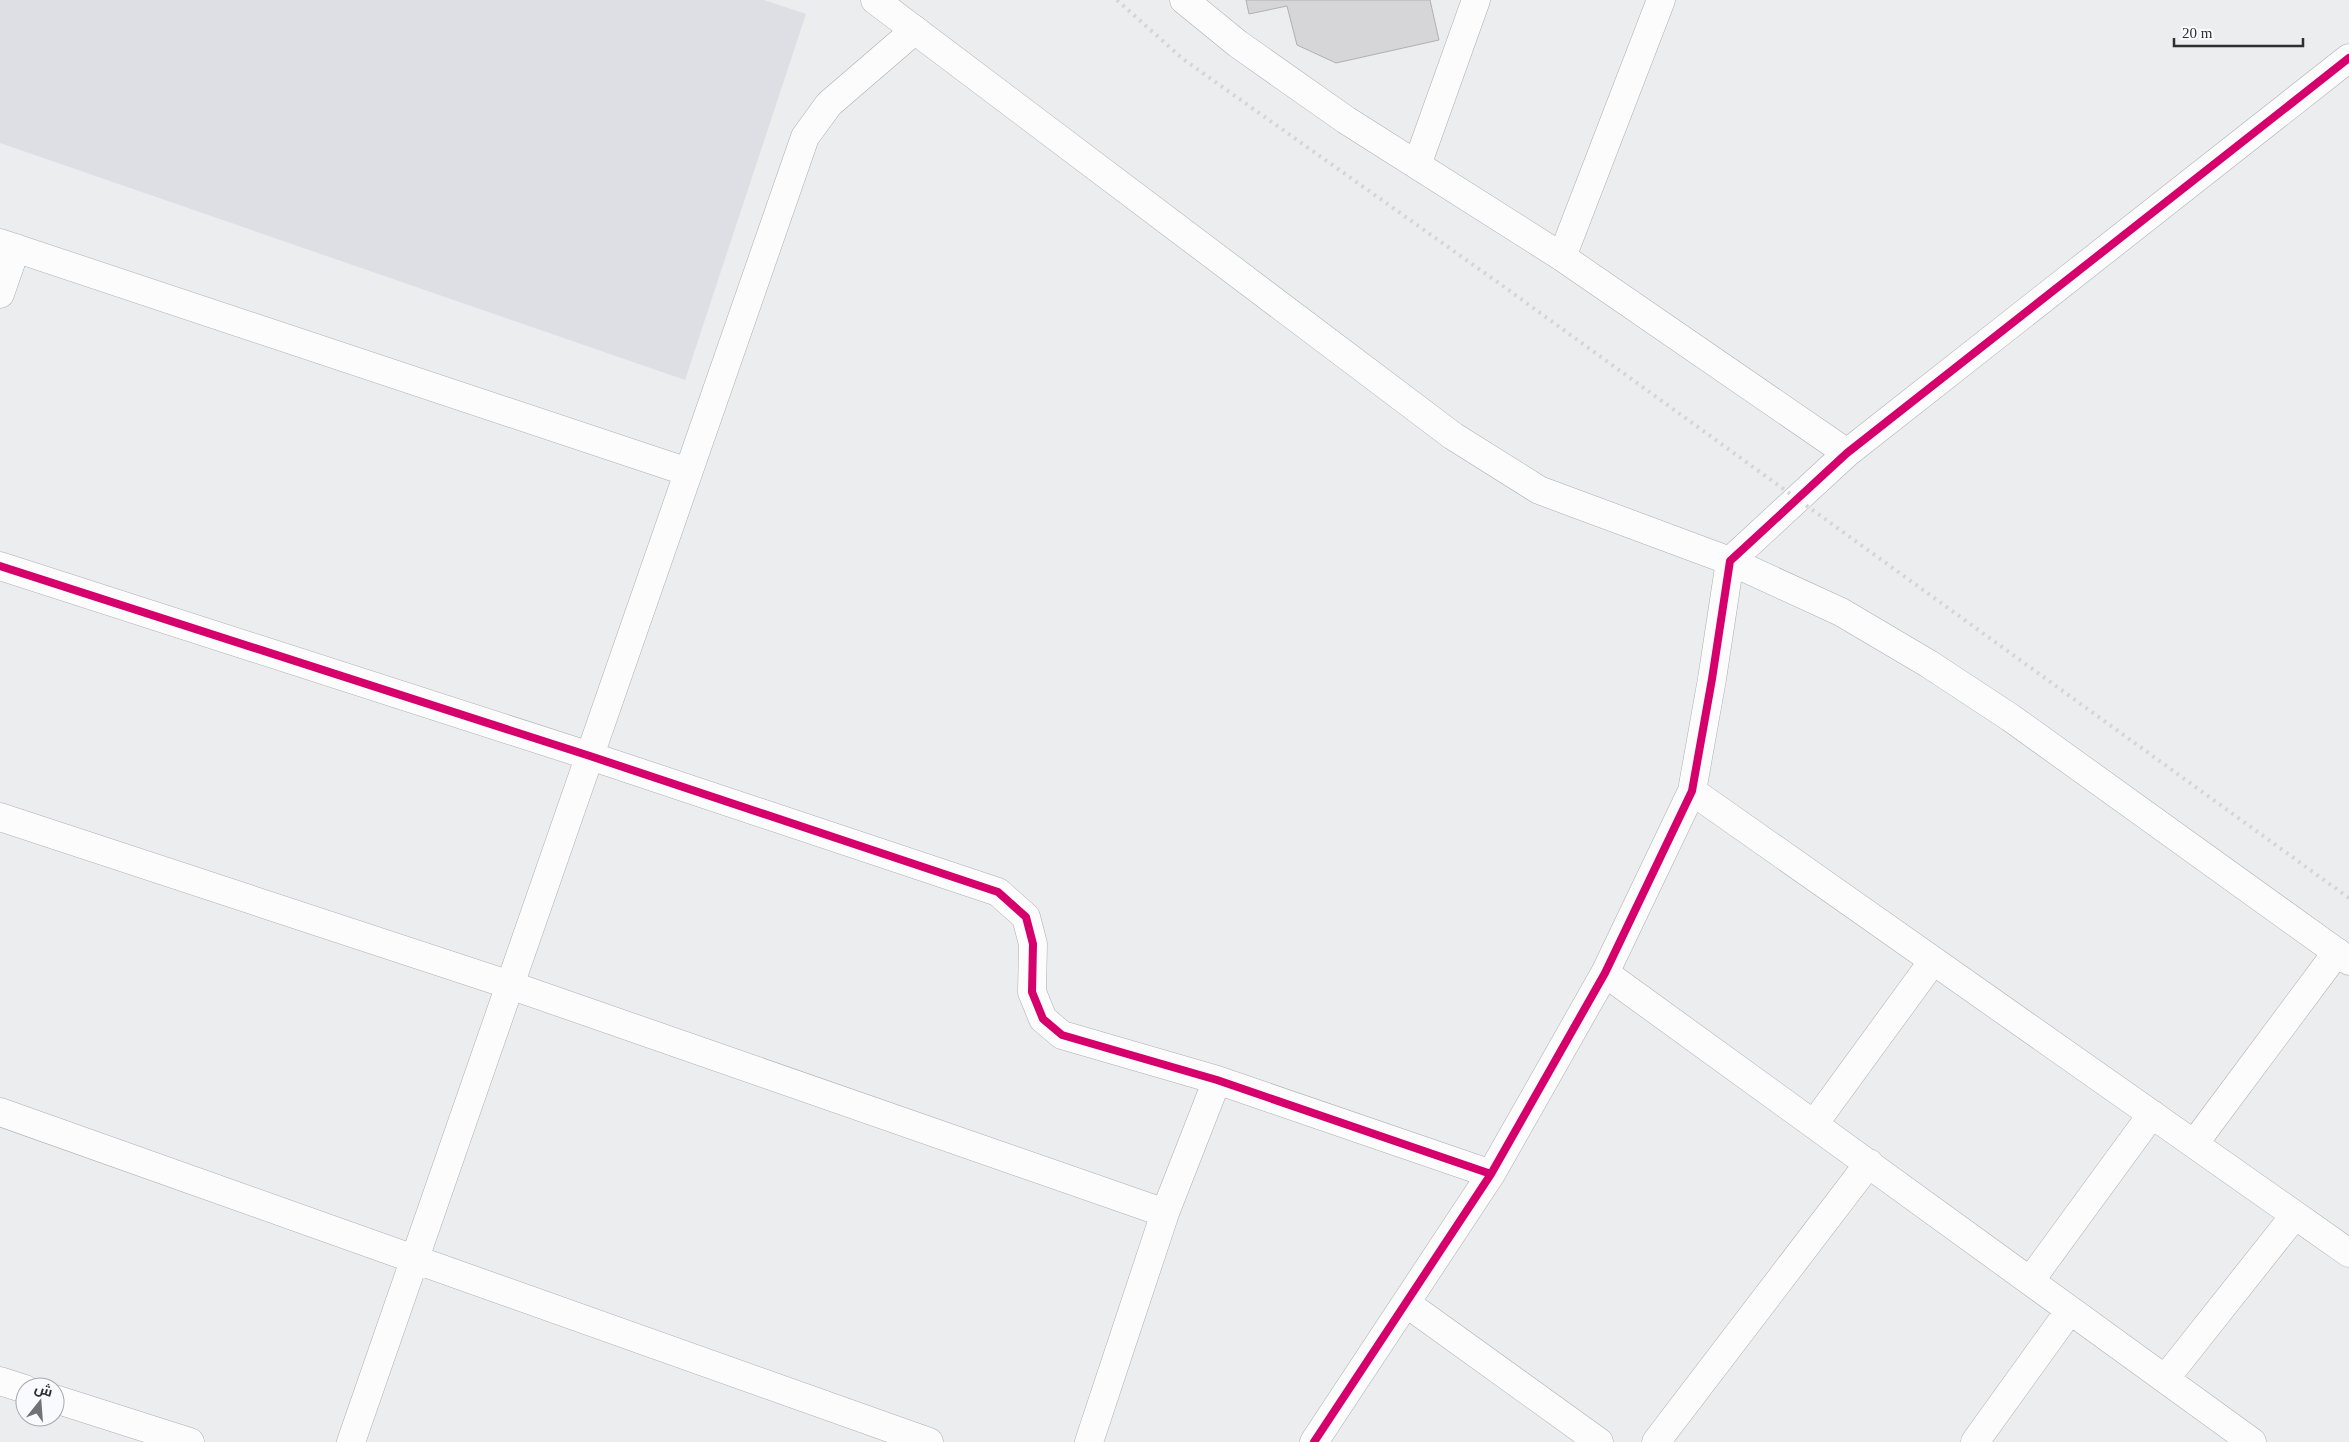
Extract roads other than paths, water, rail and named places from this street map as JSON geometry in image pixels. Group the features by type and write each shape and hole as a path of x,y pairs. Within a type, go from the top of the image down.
{"street":[{"path":"875,0 1453,436 1539,490 1730,561 1841,612 1929,664 2011,718 2343,957 2194,1144"},
{"path":"1184,0 1238,44 1346,120 1562,257 1847,453"},
{"path":"1417,165 1476,0"},
{"path":"1562,257 1661,0"},
{"path":"351,1442 805,137 829,104 915,30"},
{"path":"1314,1442 1491,1174 1605,973 1692,791 1730,561 1847,453 2349,58"},
{"path":"0,294 8,246 688,472"},
{"path":"0,566 590,756 998,892 1026,917 1033,944 1032,992 1043,1019 1062,1035 1217,1080 1491,1174"},
{"path":"1692,791 2349,1253"},
{"path":"0,817 510,986 1166,1213"},
{"path":"1814,1124 1934,961"},
{"path":"1605,973 2252,1442"},
{"path":"1089,1442 1166,1213 1217,1080"},
{"path":"0,1112 929,1442"},
{"path":"2030,1281 2152,1114"},
{"path":"1656,1442 1869,1163"},
{"path":"2165,1379 2295,1215"},
{"path":"1406,1303 1599,1442"},
{"path":"1975,1442 2070,1310"},
{"path":"0,1381 15,1386"},
{"path":"65,1402 190,1442"}],"railway":[{"path":"1117,0 1183,59 1496,281 2349,898"}]}
